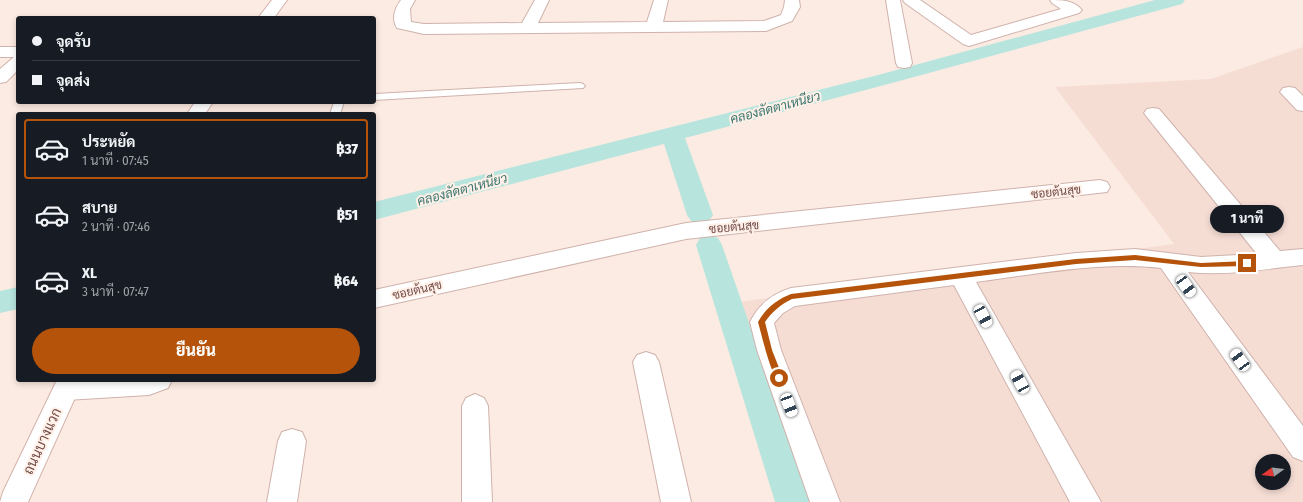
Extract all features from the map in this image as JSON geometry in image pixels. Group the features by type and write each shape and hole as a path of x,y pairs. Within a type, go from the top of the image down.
{"street":[{"path":"268,16 280,0"},
{"path":"408,0 402,9 403,24 424,29 766,26 787,18 792,7 792,0"},
{"path":"528,28 542,0"},
{"path":"654,27 661,0"},
{"path":"893,0 904,63"},
{"path":"910,0 969,41 1074,10 1057,0"},
{"path":"0,52 16,52"},
{"path":"0,78 16,63"},
{"path":"1289,92 1303,106"},
{"path":"1153,113 1274,260"},
{"name":"ซอยต้นสุข","path":"376,299 596,249 686,231 1100,187"},
{"path":"825,502 769,350 762,322 770,309 779,302 791,297 1076,261 1135,257 1201,265 1247,263 1303,257"},
{"path":"1168,261 1303,448"},
{"path":"961,276 1086,502"},
{"path":"646,362 676,502"},
{"path":"68,384 148,384 154,382"},
{"name":"ถนนบางแวก","path":"13,502 68,384"},
{"path":"475,406 476,502"},
{"path":"282,502 292,441"}],"lane":[{"path":"376,97 580,86"}],"shaded area":[{"path":"1303,47 1303,502 799,502 731,303 1174,244 1055,87 1211,79"}],"waterway":[{"name":"คลองลัดตาเหนียว","path":"672,134 885,79 1176,0"},
{"name":"คลองลัดตาเหนียว","path":"376,210 672,134"},
{"path":"672,134 700,215"},
{"path":"709,245 793,502"},
{"name":"คลองลัดตาเหนียว","path":"0,302 16,298"}],"route":[{"path":"779,378 769,350 762,322 770,309 779,302 791,297 1076,261 1135,257 1201,265 1247,263"}]}
